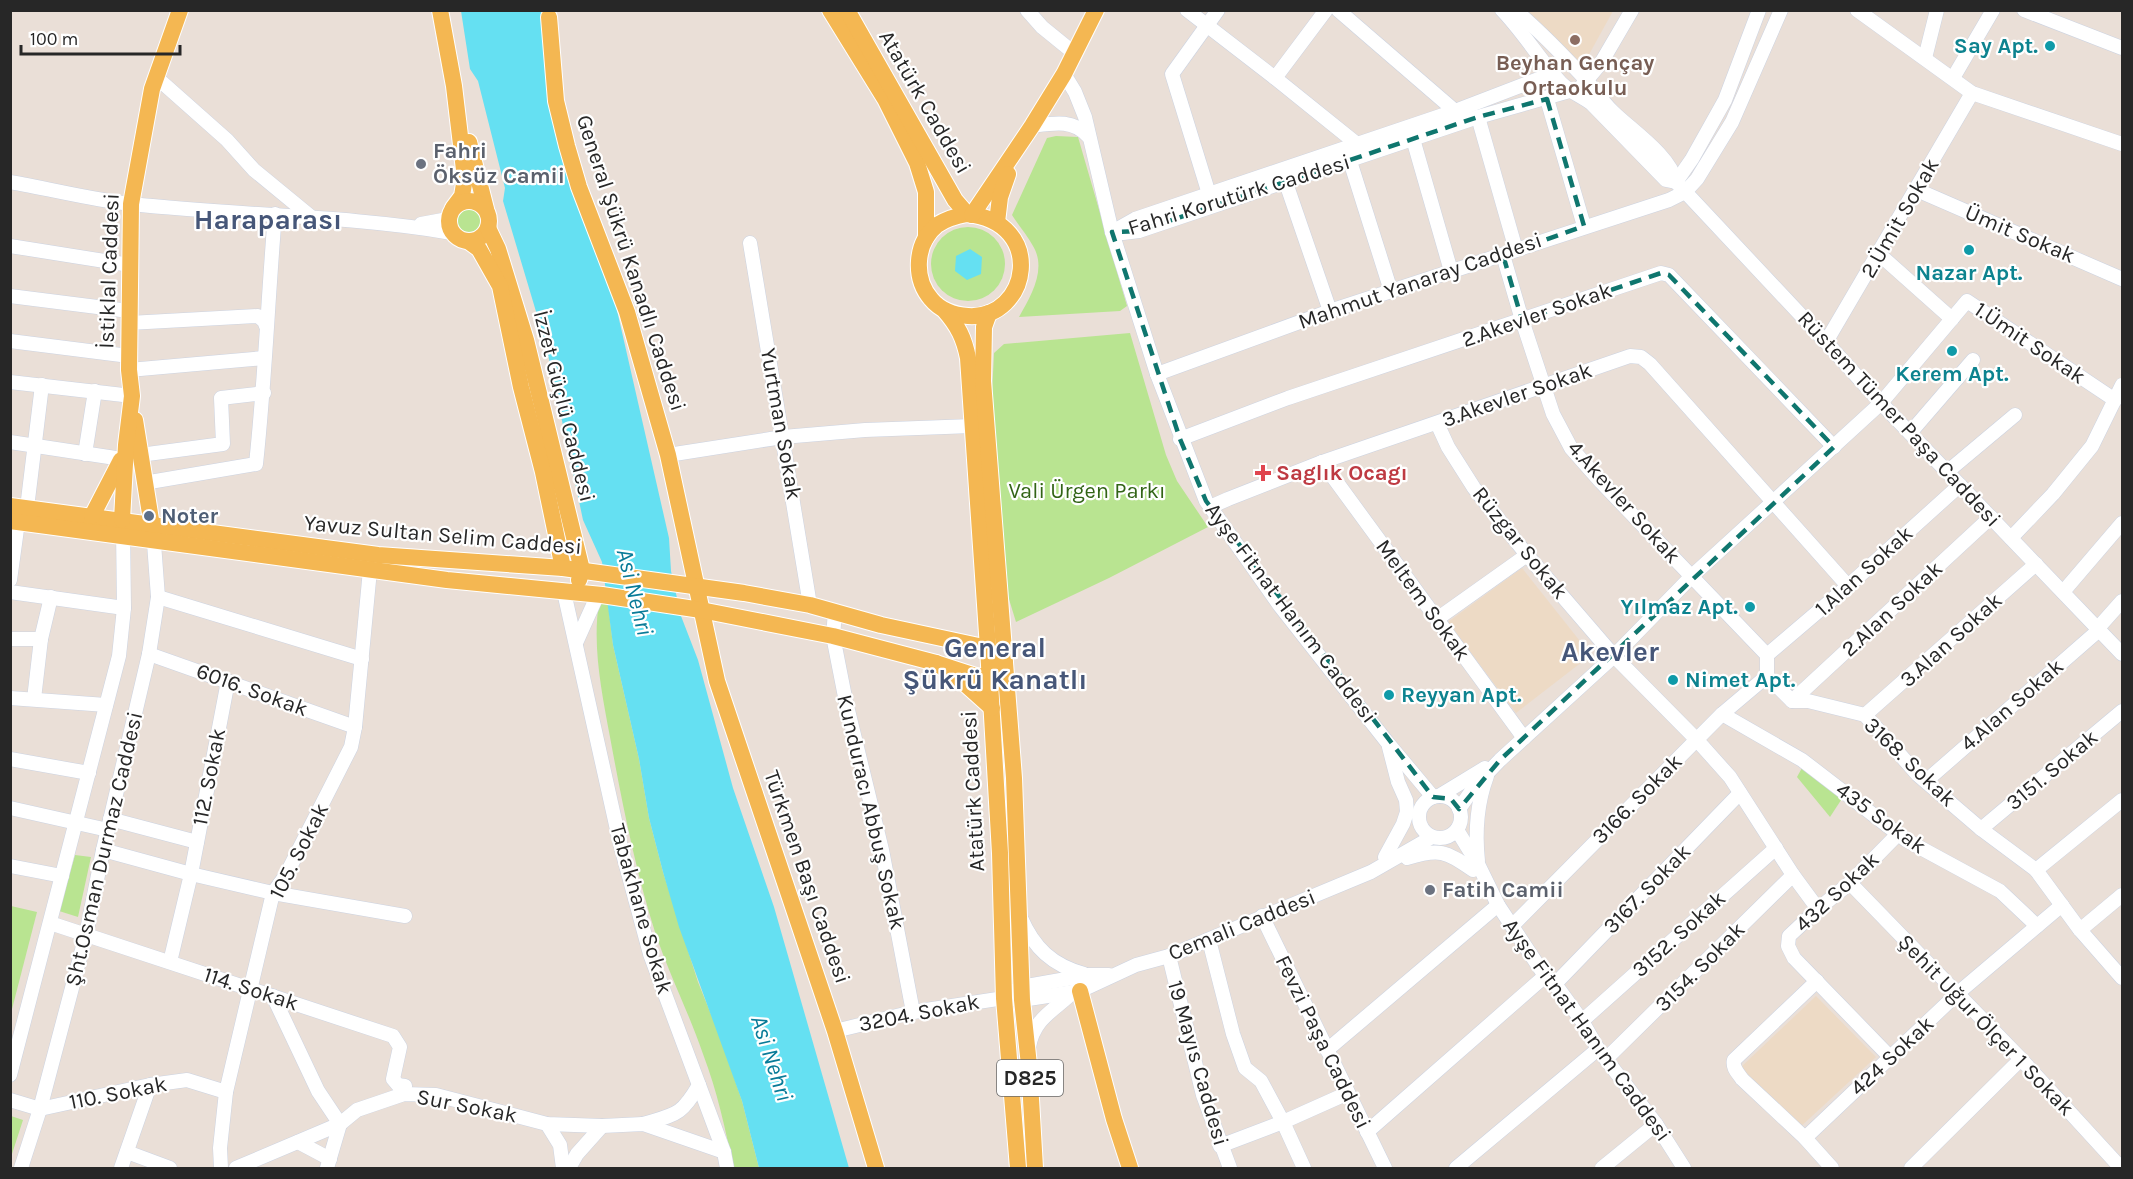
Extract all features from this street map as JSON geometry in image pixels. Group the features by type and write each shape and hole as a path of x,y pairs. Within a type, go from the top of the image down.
{"main road":[{"name":"İstiklal Caddesi","path":"122,527 132,396 129,363 131,204 152,89 180,10"},
{"name":"İzzet Güçlü Caddesi","path":"440,10 454,86 465,178 462,196 451,220 457,237 468,241 483,254 500,286 563,568"},
{"name":"Atatürk Caddesi","path":"830,10 885,99 917,163 926,192 926,238 920,254 918,270 923,287 932,300 957,324 964,339 968,358 992,708 1000,853 1004,998 1018,1168"},
{"name":"Atatürk Caddesi","path":"847,10 944,182 969,214"},
{"path":"969,214 1032,126 1064,74 1096,10"},
{"name":"General Şükrü Kanadlı Caddesi","path":"549,14 556,101 567,146 579,187 627,312 668,455 693,597"},
{"name":"İzzet Güçlü Caddesi","path":"454,86 485,201 488,228 498,249 526,340 589,571"},
{"path":"997,222 1002,188 1018,148"},
{"path":"451,220 463,201 476,201 486,209"},
{"path":"926,238 937,226 951,218 969,214 984,216 997,222 1009,232 1017,246 1021,262 1020,278 1003,305 989,313 974,317 959,316 945,310"},
{"path":"468,241 480,237 488,228"},
{"name":"Atatürk Caddesi","path":"989,313 984,327 983,381 1014,778 1021,993 1028,1055 1035,1168"},
{"name":"İstiklal Caddesi","path":"129,453 144,483 153,532"},
{"path":"92,516 129,453"},
{"name":"Yavuz Sultan Selim Caddesi","path":"16,514 122,527 370,570 600,594 693,597 810,605 881,625 988,648 1005,662"},
{"name":"Yavuz Sultan Selim Caddesi","path":"16,514 92,516 122,527"},
{"name":"Yavuz Sultan Selim Caddesi","path":"153,532 378,555 589,571 936,663 963,682 992,708"},
{"path":"564,591 589,571"},
{"name":"Türkmen Başı Caddesi","path":"693,597 717,681 835,1030 876,1168"},
{"path":"936,663 979,677 990,674 1005,662"},
{"path":"1077,992 1130,1168"}],"street":[{"path":"1027,10 1042,27 1074,53"},
{"path":"1187,10 1357,144"},
{"path":"1209,194 1172,74 1218,10"},
{"path":"1275,78 1326,10"},
{"path":"1338,10 1455,111"},
{"name":"Rüstem Tümer Paşa Caddesi","path":"1502,10 1563,85 1592,105 1666,180 1681,187"},
{"name":"Rüstem Tümer Paşa Caddesi","path":"1515,10 1587,81 1611,111 1670,167 1681,187 1881,404 2122,654"},
{"name":"Fahri Korutürk Caddesi","path":"1112,232 1139,231 1478,117 1573,91 1587,81 1607,54 1632,10"},
{"path":"1681,187 1725,100 1759,10"},
{"path":"1681,187 1696,179 1732,122 1781,10"},
{"path":"1857,10 1972,93 2122,144"},
{"path":"1925,58 1937,10"},
{"path":"1953,78 1993,10"},
{"path":"2024,10 2122,48"},
{"name":"Fahri Korutürk Caddesi","path":"1112,232 1135,219 1455,111 1541,78 1560,64 1569,63"},
{"name":"Ayşe Fitnat Hanım Caddesi","path":"1064,74 1075,92 1085,117 1112,232 1157,374 1180,439 1206,501 1280,606 1388,744 1436,797 1451,800 1459,810"},
{"path":"156,77 227,140 254,170 310,216"},
{"name":"2.Ümit Sokak","path":"1826,342 1972,93"},
{"path":"1547,99 1584,226"},
{"name":"4.Akevler Sokak","path":"1478,117 1522,320 1553,414 1571,447 1601,483 1692,576"},
{"path":"1032,126 1069,123 1081,128 1088,136"},
{"path":"1413,139 1451,271"},
{"path":"1350,161 1391,291"},
{"path":"10,182 131,204 310,216 413,226 451,220"},
{"path":"1286,183 1330,310"},
{"name":"Mahmut Yanaray Caddesi","path":"1157,374 1330,310 1669,200 1681,187"},
{"name":"Ümit Sokak","path":"1917,190 2122,279"},
{"path":"144,483 256,464 264,393 264,358 274,214"},
{"name":"Yurtman Sokak","path":"750,243 810,605"},
{"path":"10,246 130,265"},
{"path":"1879,254 1952,319"},
{"name":"2.Akevler Sokak","path":"1180,439 1284,399 1661,273 1669,275 1834,447"},
{"path":"10,296 129,317 258,316 266,326"},
{"name":"1.Ümit Sokak","path":"1511,749 1614,656 1692,576 1881,404 1966,301 2115,400"},
{"path":"10,341 129,363 264,358"},
{"name":"3.Akevler Sokak","path":"1210,507 1322,462 1630,356 1641,357 1650,364 1773,503"},
{"path":"1910,433 1973,360"},
{"path":"10,382 132,396"},
{"path":"2011,538 2053,494 2092,446 2122,385"},
{"path":"10,580 16,514 34,446 42,386"},
{"path":"85,454 95,391"},
{"path":"10,442 85,454 129,453 223,444 221,398 264,393"},
{"path":"1947,472 2015,414"},
{"name":"Rüzgar Sokak","path":"1437,423 1448,447 1474,488 1527,555 1614,656 1730,777 1792,875 1818,909"},
{"path":"668,455 783,437 972,426"},
{"name":"Meltem Sokak","path":"1322,462 1524,738"},
{"name":"1.Alan Sokak","path":"1767,655 1960,485"},
{"path":"1773,503 1848,586"},
{"name":"2.Alan Sokak","path":"1792,701 1991,517"},
{"path":"2063,592 2122,523"},
{"name":"Şht.Osman Durmaz Caddesi","path":"10,1075 119,656 124,608 122,527"},
{"name":"Şht.Osman Durmaz Caddesi","path":"21,1168 40,1109 86,935 103,850 149,654 158,597 153,532"},
{"path":"1437,619 1527,555"},
{"name":"3.Alan Sokak","path":"1865,715 2036,564"},
{"name":"105. Sokak","path":"221,1168 220,1148 225,1092 273,893 286,875 351,747 355,727 370,570"},
{"path":"1692,576 1767,655 1767,676 1792,701"},
{"name":"Tabakhane Sokak","path":"564,591 620,843 650,954 727,1168"},
{"path":"10,592 124,608"},
{"path":"576,643 600,594"},
{"path":"34,699 41,639 51,597"},
{"path":"158,597 362,659"},
{"name":"4.Alan Sokak","path":"1926,781 2099,629 2122,601"},
{"name":"Kunduracı Abbuş Sokak","path":"835,612 833,636 846,702 882,850 913,1011"},
{"path":"10,639 41,639"},
{"name":"6016. Sokak","path":"149,654 355,727"},
{"name":"3166. Sokak","path":"1512,926 1696,739 1767,676"},
{"name":"112. Sokak","path":"170,962 191,874 228,681"},
{"path":"10,698 106,705"},
{"name":"3168. Sokak","path":"1792,701 1808,701 1865,715 1926,781 1981,829 2036,870 2080,930 2122,978"},
{"name":"3151. Sokak","path":"1981,829 2122,711"},
{"name":"435 Sokak","path":"1722,714 1802,760 1906,840 2000,891 2037,926"},
{"path":"1385,861 1407,812 1406,800 1395,774 1388,744"},
{"name":"Ayşe Fitnat Hanım Caddesi","path":"1388,744 1419,813 1422,830 1445,835 1476,868 1512,926 1582,1021 1630,1093 1656,1124 1684,1168"},
{"path":"1445,835 1461,817 1459,810 1475,786 1511,749"},
{"path":"1419,813 1428,800 1511,749"},
{"path":"10,759 89,772"},
{"path":"1385,861 1442,852 1476,868 1479,806 1488,772"},
{"name":"3167. Sokak","path":"1367,1132 1550,980 1740,793"},
{"path":"2036,870 2122,800"},
{"path":"10,808 76,823 109,825 197,842"},
{"name":"Cemali Caddesi","path":"1385,861 1419,813"},
{"name":"432 Sokak","path":"1891,1058 1794,958 1788,946 1789,936 1850,884 1899,834"},
{"name":"Cemali Caddesi","path":"1028,1055 1034,1028 1042,1017 1077,992 1136,965 1169,957 1371,872 1385,861 1445,835"},
{"name":"3152. Sokak","path":"1582,1021 1776,848"},
{"path":"103,850 273,893 405,916"},
{"path":"10,866 62,876"},
{"name":"3154. Sokak","path":"1456,1168 1602,1053 1792,875"},
{"name":"Şehit Uğur Ölçer 1 Sokak","path":"1850,884 2021,1059 2121,1168"},
{"path":"2080,930 2122,895"},
{"path":"1327,1050 1498,905"},
{"name":"424 Sokak","path":"1805,1138 1958,993 2062,905"},
{"name":"Cemali Caddesi","path":"1018,912 1036,947 1048,958 1060,966 1089,975"},
{"name":"Fevzi Paşa Caddesi","path":"1262,916 1385,1168"},
{"name":"114. Sokak","path":"50,923 393,1036 400,1047 393,1079 398,1085 405,1086"},
{"path":"1209,940 1233,1034 1245,1068 1261,1081 1304,1168"},
{"name":"19 Mayıs Caddesi","path":"1169,957 1203,1095 1230,1168"},
{"name":"Cemali Caddesi","path":"1004,998 1089,975 1112,975"},
{"path":"1817,981 1734,1060 1733,1064 1742,1079 1805,1138 1832,1168"},
{"name":"Cemali Caddesi","path":"1021,993 1077,992"},
{"path":"273,996 318,1091 340,1124 328,1164 298,1142"},
{"name":"3204. Sokak","path":"835,1030 913,1011 1004,998"},
{"path":"1911,1168 2021,1059"},
{"name":"110. Sokak","path":"10,1100 40,1109 150,1085 187,1080 225,1092"},
{"path":"121,1168 150,1085"},
{"name":"Sur Sokak","path":"236,1168 340,1124 357,1110 404,1094 436,1095 547,1124 602,1126 643,1124 678,1113 690,1100 699,1085"},
{"path":"1220,1146 1283,1122 1348,1093"},
{"path":"547,1124 560,1145 563,1168"},
{"name":"Sur Sokak","path":"643,1124 723,1152"},
{"path":"1602,1168 1656,1124"},
{"path":"569,1168 577,1154 602,1126"},
{"path":"127,1152 170,1168"}],"highlighted area":[{"path":"1547,99 1584,226 1503,255 1522,320 1661,273 1669,275 1834,447 1500,760 1459,809 1451,799 1433,797 1206,501 1180,439 1112,232 1139,231 1478,117"}],"shaded area":[{"name":"Beyhan Gençay Ortaokulu","path":"1523,11 1613,11 1581,69"},
{"path":"1522,568 1591,655 1516,713 1448,622"},
{"path":"1816,996 1876,1057 1797,1130 1740,1068"}],"green space":[{"path":"1078,137 1127,306 1120,311 1019,317 1036,282 1038,264 1033,246 1012,215 1047,138"},
{"path":"469,208 474,209 480,215 480,225 474,231 469,232 464,231 458,225 457,220 458,215 464,209"},
{"path":"968,227 989,233 999,243 1005,264 999,285 989,295 968,301 947,295 937,285 931,264 937,243 947,233"},
{"name":"Vali Ürgen Parkı","path":"1130,333 1166,455 1177,481 1208,527 1109,578 1016,622 1008,596 992,394 994,353 1004,344"},
{"path":"599,602 608,603 613,645 639,759 649,818 663,872 698,982 721,1039 742,1101 759,1168 733,1168 721,1111 708,1068 655,932 648,908 624,811 601,687 597,653"},
{"path":"1803,766 1845,794 1830,817 1797,777"},
{"path":"75,855 91,857 78,917 59,911"},
{"path":"10,906 37,912 11,1013"},
{"path":"10,1116 23,1120 11,1157"}],"water":[{"name":"Asi Nehri","path":"461,11 541,11 553,121 565,171 616,306 669,538 671,571 681,616 698,660 733,788 774,907 849,1168 759,1168 742,1101 679,927 649,818 639,759 613,645 602,562 583,520 546,345 503,201 505,188 478,81 470,69"},
{"path":"970,249 982,257 981,274 967,280 955,271 956,256"}],"place":[{"name":"Beyhan Gençay Ortaokulu","path":"1575,40"},
{"name":"Say Apt.","path":"2050,46"},
{"name":"Fahri Öksüz Camii","path":"421,164"},
{"name":"Nazar Apt.","path":"1969,250"},
{"name":"Kerem Apt.","path":"1952,351"},
{"name":"Saglık Ocagı","path":"1263,473"},
{"name":"Noter","path":"149,516"},
{"name":"Yılmaz Apt.","path":"1750,607"},
{"name":"Nimet Apt.","path":"1673,680"},
{"name":"Reyyan Apt.","path":"1389,695"},
{"name":"Fatih Camii","path":"1430,890"}],"district":[{"name":"Haraparası","path":"268,219"},
{"name":"Akevler","path":"1610,651"},
{"name":"General Şükrü Kanatlı","path":"995,663"}]}
